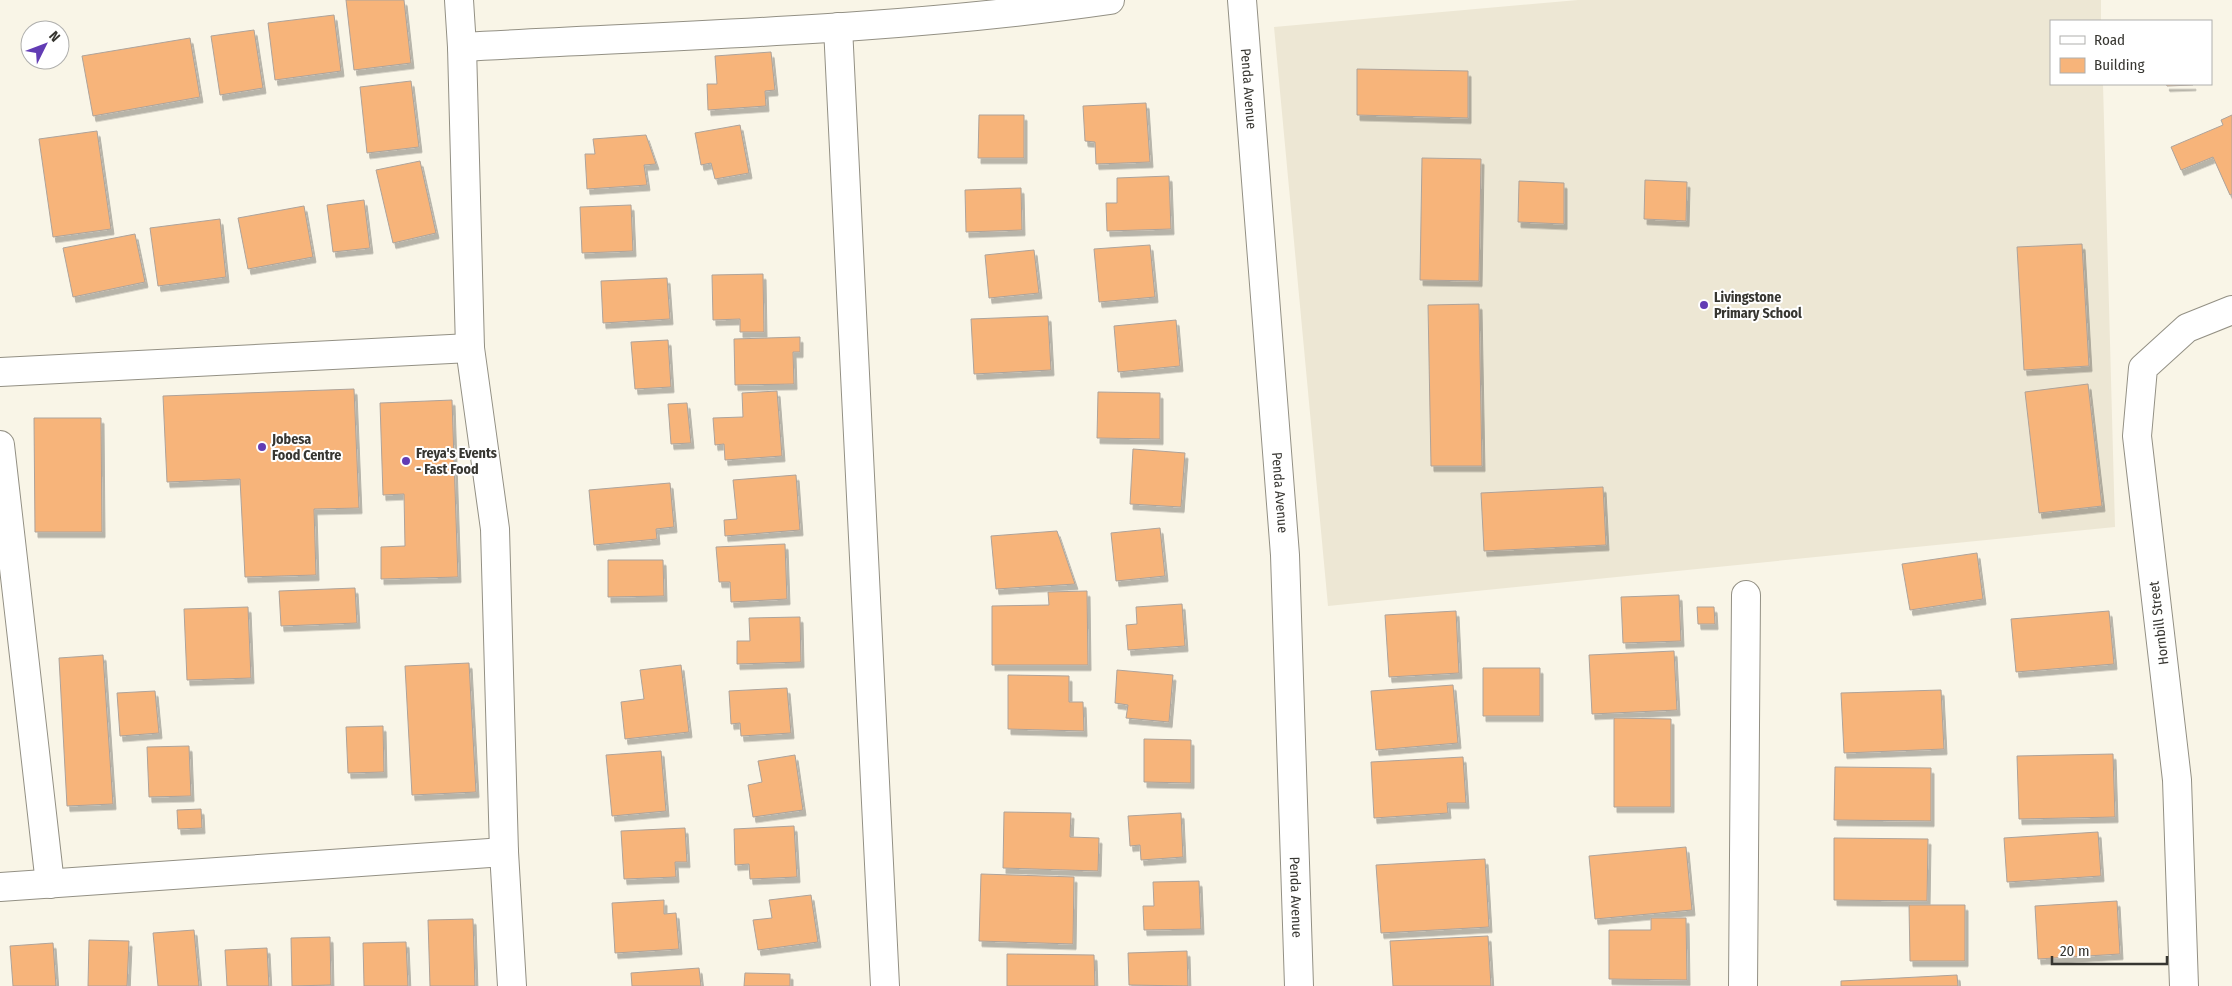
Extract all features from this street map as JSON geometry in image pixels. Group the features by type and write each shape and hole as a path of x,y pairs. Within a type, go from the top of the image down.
{"street":[{"path":"459,0 462,46 470,348 495,529 504,852 512,986"},
{"path":"462,46 838,27 1043,10 1110,0"},
{"name":"Penda Avenue","path":"1242,0 1285,555 1300,986"},
{"path":"838,27 885,986"},
{"name":"Hornbill Street","path":"2184,986 2177,780 2137,436 2144,368 2188,328 2232,310"},
{"path":"0,372 470,348"},
{"path":"0,445 3,486 50,884"},
{"path":"1743,986 1746,595"},
{"path":"0,887 504,852"}],"shaded area":[{"name":"Livingstone Primary School","path":"1578,0 2101,0 2101,20 2050,20 2050,85 2103,85 2115,527 1328,606 1274,27"}],"building":[{"path":"346,0 404,0 411,63 354,70"},
{"path":"334,15 341,71 275,80 268,23"},
{"path":"254,30 263,88 220,95 211,36"},
{"path":"190,38 200,97 93,116 82,56"},
{"path":"771,52 775,90 765,91 766,106 708,110 707,84 717,84 715,56"},
{"path":"1357,69 1468,71 1468,118 1357,115"},
{"path":"411,81 419,147 367,153 360,87"},
{"path":"1146,103 1150,162 1096,164 1095,142 1085,141 1083,106"},
{"path":"979,115 1024,115 1024,158 978,158"},
{"path":"2232,115 2232,194 2230,195 2213,157 2181,170 2171,147 2223,125 2221,120"},
{"path":"740,125 749,173 715,179 711,163 701,165 695,133"},
{"path":"97,131 111,229 53,237 39,139"},
{"path":"646,135 656,164 644,165 647,185 587,189 585,154 595,154 593,139"},
{"path":"1422,158 1481,159 1479,281 1420,280"},
{"path":"420,161 436,233 393,243 376,170"},
{"path":"1169,176 1171,229 1107,231 1106,203 1117,203 1117,178"},
{"path":"1645,180 1687,182 1686,221 1644,219"},
{"path":"1519,181 1564,183 1564,224 1518,222"},
{"path":"1021,188 1022,230 966,232 965,190"},
{"path":"364,200 370,248 333,252 327,205"},
{"path":"631,205 633,251 582,253 580,207"},
{"path":"304,206 313,257 248,269 238,218"},
{"path":"220,219 226,277 158,286 150,228"},
{"path":"135,234 145,282 73,297 63,248"},
{"path":"2082,244 2089,366 2024,370 2017,247"},
{"path":"1150,245 1155,297 1099,302 1094,249"},
{"path":"1034,250 1039,293 989,298 985,255"},
{"path":"763,274 764,332 740,332 740,319 713,320 712,275"},
{"path":"667,278 670,319 603,323 601,281"},
{"path":"1479,304 1482,466 1431,466 1428,305"},
{"path":"1048,316 1051,370 974,374 971,319"},
{"path":"1176,320 1180,366 1118,372 1114,326"},
{"path":"800,337 800,352 793,352 794,384 735,385 734,339"},
{"path":"668,340 671,387 635,389 631,342"},
{"path":"2088,384 2102,506 2039,513 2025,392"},
{"path":"354,389 359,508 314,509 316,575 245,577 240,479 167,482 163,396"},
{"path":"777,391 782,456 725,460 724,444 715,445 713,418 743,417 742,393"},
{"path":"1098,392 1160,393 1160,439 1097,438"},
{"path":"452,400 458,577 381,579 381,547 405,546 404,494 383,495 380,403"},
{"path":"687,403 691,443 671,444 668,404"},
{"path":"34,418 101,418 102,532 35,532"},
{"path":"1133,449 1185,453 1181,507 1130,504"},
{"path":"796,475 800,530 725,536 724,520 737,519 733,480"},
{"path":"670,483 674,527 656,529 657,539 594,545 589,490"},
{"path":"1603,487 1606,545 1484,551 1481,493"},
{"path":"1160,528 1165,576 1116,581 1111,533"},
{"path":"1057,531 1075,584 996,589 991,536"},
{"path":"785,544 787,599 731,602 730,582 719,582 716,547"},
{"path":"1977,553 1983,599 1910,610 1902,564"},
{"path":"608,560 663,560 664,596 608,597"},
{"path":"355,588 357,623 281,626 279,591"},
{"path":"1087,591 1088,665 992,665 992,606 1049,605 1048,592"},
{"path":"1679,595 1681,641 1623,643 1621,597"},
{"path":"1182,604 1185,646 1128,650 1126,625 1137,624 1136,607"},
{"path":"248,607 251,678 187,680 184,609"},
{"path":"1697,607 1714,607 1715,624 1698,624"},
{"path":"1456,611 1459,673 1389,677 1385,615"},
{"path":"2109,611 2114,664 2016,672 2011,619"},
{"path":"800,617 801,662 737,664 737,641 750,641 749,618"},
{"path":"1674,651 1677,710 1592,714 1589,655"},
{"path":"103,655 113,804 67,806 59,658"},
{"path":"469,663 476,792 412,795 405,666"},
{"path":"681,665 689,732 625,739 621,702 644,699 640,670"},
{"path":"1483,668 1540,668 1540,716 1483,716"},
{"path":"1117,670 1173,675 1169,722 1126,718 1128,705 1115,703"},
{"path":"1008,675 1069,676 1069,702 1083,702 1084,731 1008,729"},
{"path":"1453,685 1458,743 1376,750 1371,691"},
{"path":"787,688 791,733 741,736 740,723 731,724 729,691"},
{"path":"1941,690 1944,749 1844,753 1841,693"},
{"path":"155,691 159,733 120,736 117,693"},
{"path":"1614,718 1671,719 1671,807 1614,807"},
{"path":"383,726 384,772 348,773 346,727"},
{"path":"1144,739 1191,740 1191,783 1144,782"},
{"path":"189,746 191,796 149,797 147,747"},
{"path":"661,751 666,811 612,816 606,755"},
{"path":"2113,754 2115,817 2019,819 2017,756"},
{"path":"795,755 803,810 753,817 748,785 762,782 758,761"},
{"path":"1463,757 1466,803 1447,803 1448,813 1374,818 1371,762"},
{"path":"1835,767 1931,768 1931,821 1834,820"},
{"path":"201,809 202,828 178,829 177,810"},
{"path":"1004,812 1071,813 1070,837 1099,838 1098,871 1003,868"},
{"path":"1181,813 1183,857 1141,860 1140,845 1130,846 1128,816"},
{"path":"794,826 797,877 750,879 749,864 735,865 734,829"},
{"path":"685,828 687,862 675,862 676,877 624,879 621,831"},
{"path":"2098,832 2101,876 2007,882 2004,838"},
{"path":"1834,838 1928,839 1927,901 1834,900"},
{"path":"1686,847 1692,910 1595,919 1589,856"},
{"path":"1485,859 1489,927 1381,933 1376,865"},
{"path":"981,874 1074,877 1073,944 979,941"},
{"path":"1199,881 1201,929 1144,930 1143,906 1154,906 1153,882"},
{"path":"811,895 818,942 758,950 753,920 772,918 769,900"},
{"path":"664,900 664,914 676,913 679,949 615,953 612,903"},
{"path":"2117,901 2120,954 2038,959 2035,906"},
{"path":"1909,905 1965,905 1965,961 1910,961"},
{"path":"1651,918 1686,918 1687,980 1609,979 1609,930 1651,930"},
{"path":"473,919 475,986 430,986 428,920"},
{"path":"194,930 199,986 158,986 153,933"},
{"path":"1488,936 1491,986 1393,986 1390,941"},
{"path":"330,937 331,985 292,986 291,938"},
{"path":"89,940 129,941 127,986 88,986"},
{"path":"406,942 408,986 364,986 363,943"},
{"path":"53,943 56,986 13,986 10,946"},
{"path":"267,948 269,986 227,986 225,950"},
{"path":"1187,951 1188,986 1129,985 1128,953"},
{"path":"1007,954 1094,955 1095,986 1007,986"},
{"path":"699,968 701,986 632,986 631,973"},
{"path":"745,973 790,974 790,986 744,986"},
{"path":"1957,975 1958,986 1841,986 1841,981"}],"place":[{"name":"Livingstone Primary School","path":"1704,305"},
{"name":"Jobesa Food Centre","path":"262,447"},
{"name":"Freya's Events - Fast Food","path":"406,461"}]}
